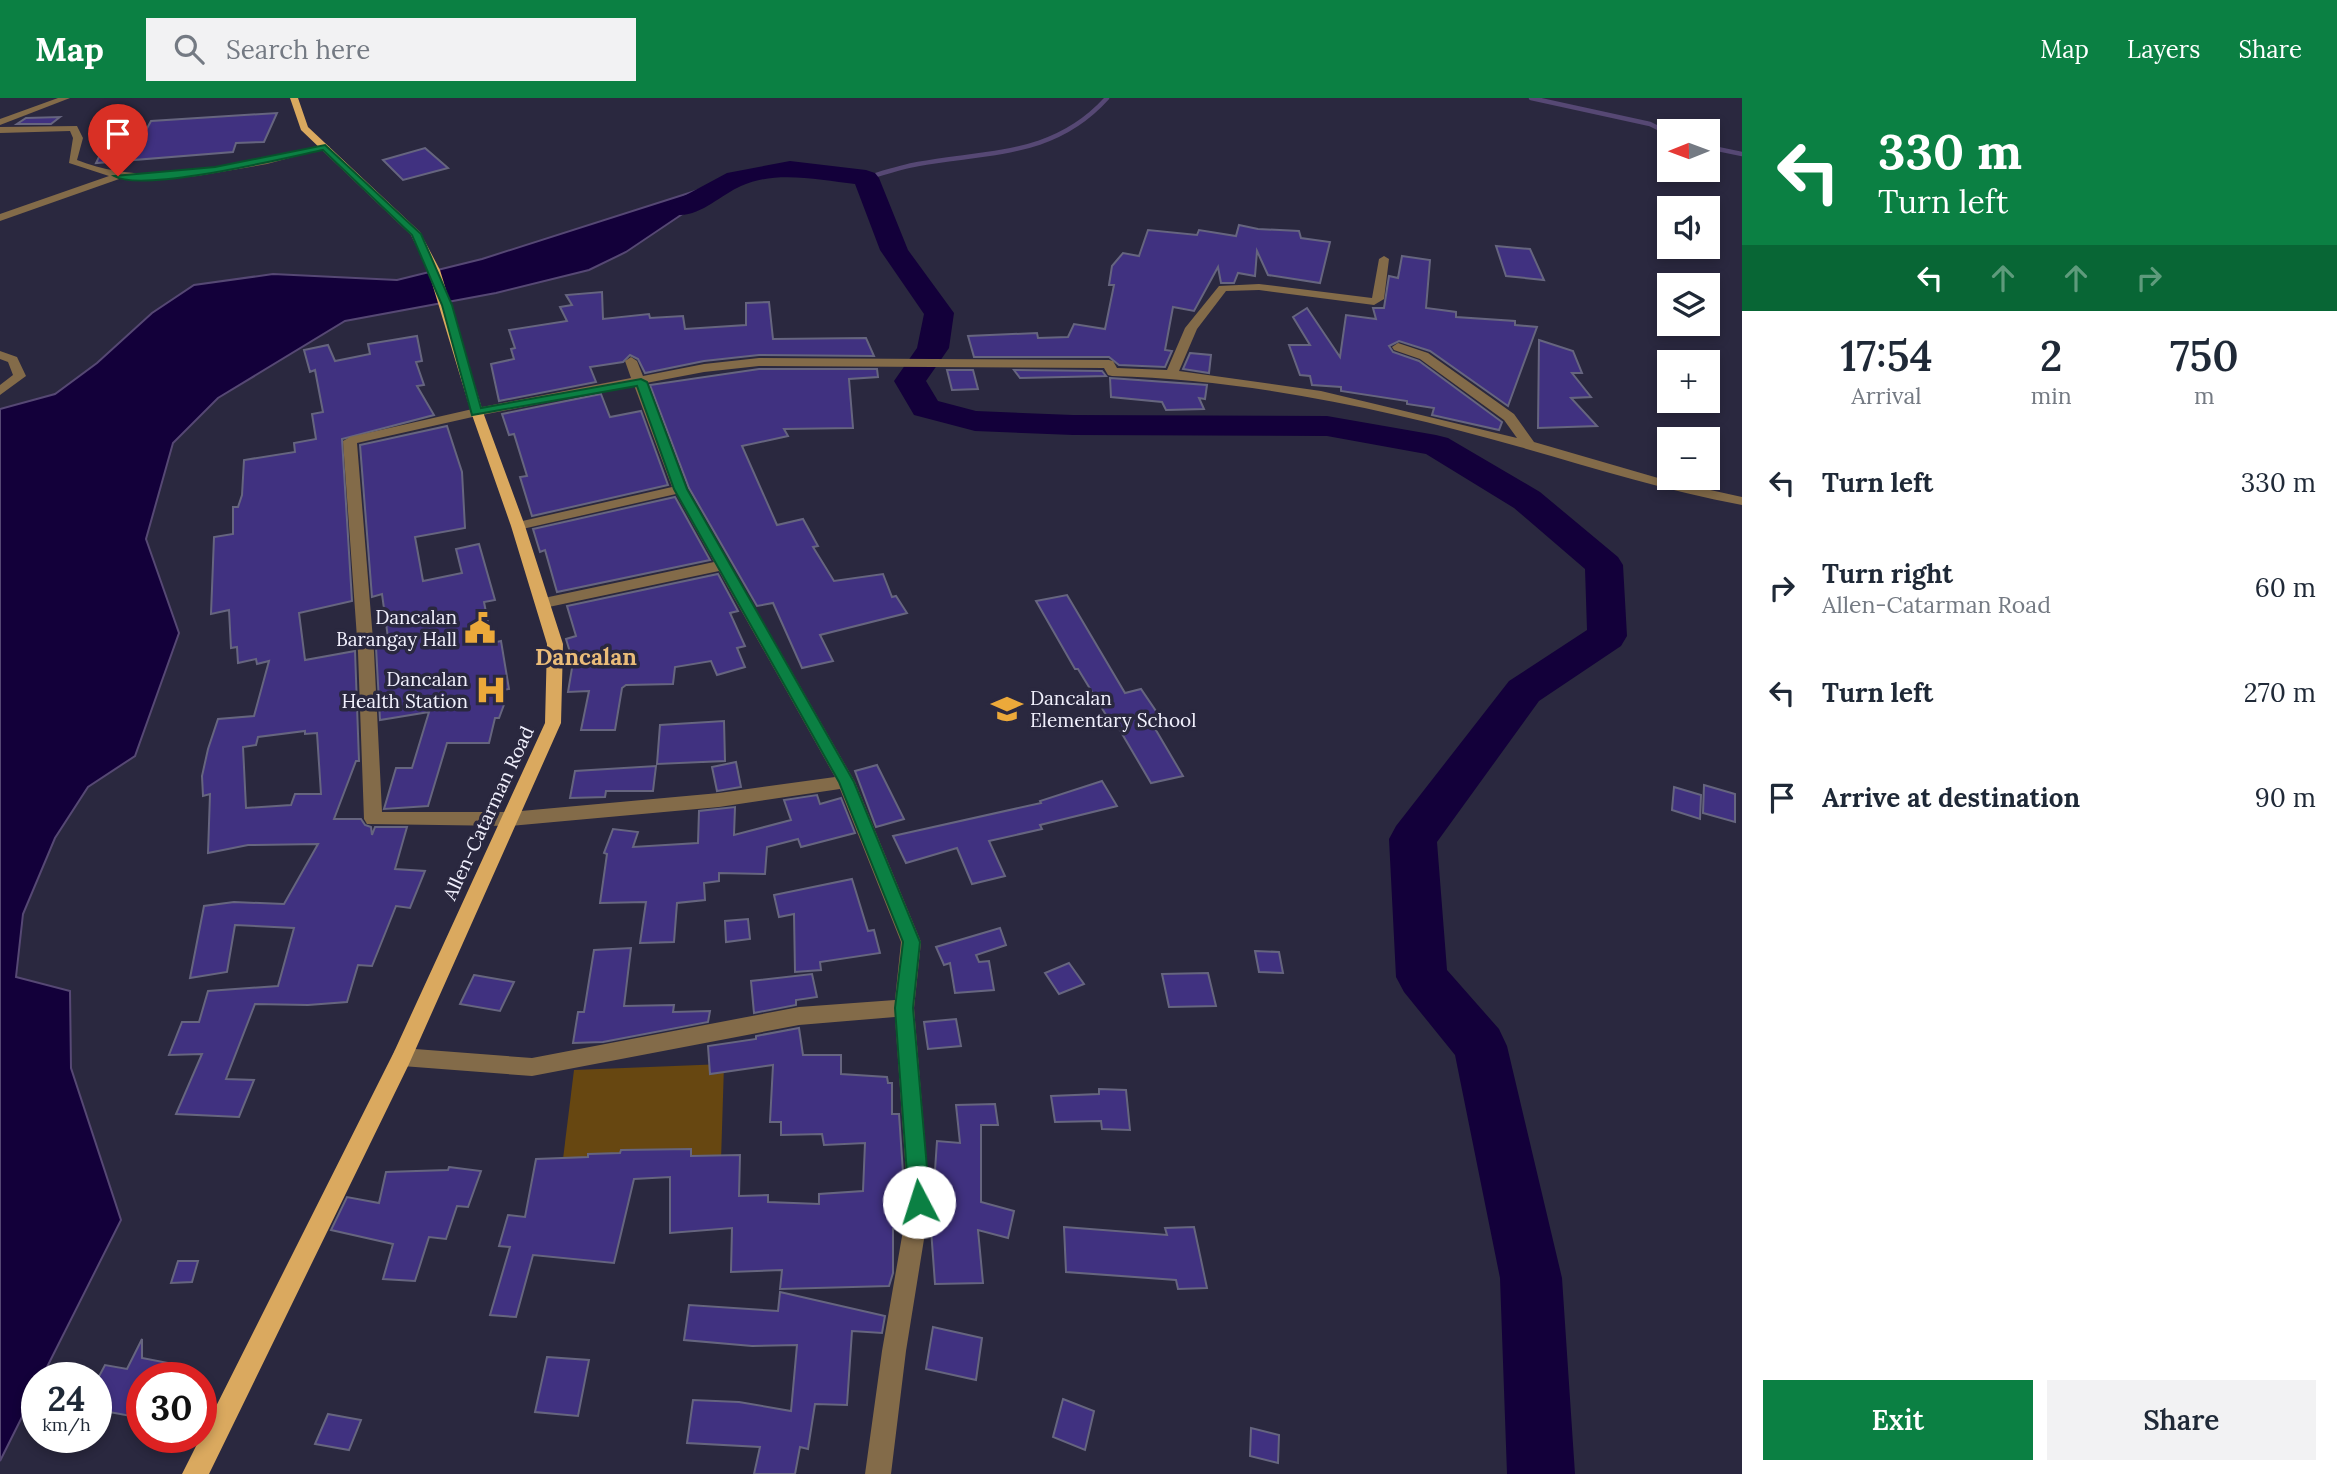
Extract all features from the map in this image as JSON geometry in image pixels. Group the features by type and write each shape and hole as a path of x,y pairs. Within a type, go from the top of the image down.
{"main road":[{"name":"Allen-Catarman Road","path":"195,1474 402,1057 553,723 555,644 544,603 477,412 447,305 434,270 416,234 304,128 295,98"}],"street":[{"path":"0,122 66,98"},
{"path":"0,130 74,128 78,138 72,160 85,168 118,176 149,177 215,170 325,147"},
{"path":"0,218 118,176"},
{"path":"1171,375 1191,328 1223,288 1259,288 1374,302 1378,299 1384,259"},
{"path":"1398,347 1424,356 1509,417 1529,445"},
{"path":"0,355 13,360 20,376 0,391"},
{"path":"631,361 680,489 846,782 911,942 904,1008 919,1202 894,1350 878,1474"},
{"path":"846,782 719,800 510,819 373,819 366,652 350,441 477,412 704,368 759,362 1109,364 1112,372 1171,375 1291,391 1529,445 1676,489 1742,501"},
{"path":"518,526 680,489"},
{"path":"544,603 723,565"},
{"path":"402,1057 531,1067 799,1016 904,1008"}],"shaded area":[{"path":"736,178 626,252 589,270 496,293 345,321 218,398 173,443 146,539 179,633 135,756 88,787 55,838 23,914 16,977 70,991 71,1068 121,1220 50,1362 21,1362 21,1419 0,1461 0,409 55,394 97,363 152,313 194,285 273,274 397,280 482,259"},
{"path":"724,1064 721,1160 562,1167 574,1070"}],"building":[{"path":"277,113 264,142 236,143 233,152 96,163 110,134 133,154 151,121"},
{"path":"60,117 51,124 17,124 26,118"},
{"path":"425,148 448,168 403,180 383,160"},
{"path":"1239,225 1299,231 1301,238 1330,242 1320,283 1268,275 1257,251 1255,276 1238,273 1234,283 1221,283 1218,267 1194,311 1173,307 1165,350 1172,351 1165,367 1119,365 1109,357 974,357 968,336 1037,333 1038,338 1068,337 1074,324 1105,329 1114,285 1109,285 1112,266 1123,253 1139,256 1148,230 1197,235 1199,230 1236,236"},
{"path":"1496,246 1530,249 1544,280 1506,276"},
{"path":"1402,256 1430,260 1426,308 1456,312 1456,317 1515,321 1515,325 1537,327 1508,406 1430,351 1399,341 1389,346 1393,352 1419,361 1502,422 1499,430 1432,415 1434,408 1407,404 1407,401 1341,391 1341,387 1312,385 1310,376 1300,375 1289,345 1310,345 1293,317 1307,308 1340,357 1346,315 1376,319 1373,308 1384,308 1389,276 1398,278"},
{"path":"602,292 603,319 649,314 650,318 683,316 685,329 746,325 746,303 769,302 773,339 866,338 874,356 759,355 704,361 645,373 638,359 630,355 623,362 590,367 596,382 499,401 491,364 514,359 511,349 515,348 509,330 567,321 560,307 572,305 566,295"},
{"path":"417,336 422,361 416,362 424,385 417,386 434,415 342,439 352,601 299,613 305,660 355,651 359,761 356,761 334,819 361,819 365,825 371,827 372,835 375,827 407,827 395,869 425,871 410,908 396,906 372,966 358,965 347,1002 308,1005 255,1004 226,1079 254,1080 239,1117 176,1114 202,1054 169,1055 182,1022 199,1022 208,991 278,986 294,928 235,925 227,972 190,978 204,906 234,902 284,904 318,844 248,845 208,853 210,794 203,796 202,776 208,749 218,719 254,716 269,661 257,664 256,659 238,663 237,647 231,648 229,610 211,614 214,537 233,534 233,507 238,507 242,495 244,460 295,452 294,443 316,439 312,414 323,412 315,370 310,372 304,350 328,345 335,361 370,354 368,344","holes":["305,731 305,734 317,733 321,794 295,794 291,805 246,808 243,747 256,745 258,737"]},
{"path":"1539,340 1573,351 1582,373 1572,373 1591,397 1571,398 1597,426 1538,428"},
{"path":"1190,353 1211,355 1209,373 1183,369"},
{"path":"759,369 877,369 878,377 849,379 853,428 784,429 788,436 742,446 777,525 803,519 818,546 813,547 834,581 883,574 892,597 896,596 907,613 820,635 833,661 802,668 773,603 757,606 689,488 650,385"},
{"path":"947,370 973,370 978,389 952,390"},
{"path":"1014,370 1102,371 1106,376 1020,378"},
{"path":"1110,378 1207,385 1205,399 1199,398 1204,409 1166,410 1162,402 1111,397"},
{"path":"601,394 610,417 641,411 668,485 532,516 520,477 527,476 514,434 509,435 502,414"},
{"path":"447,426 462,472 465,528 415,537 423,581 462,573 456,549 479,544 495,600 484,602 492,643 501,641 509,689 503,690 505,702 499,718 495,718 489,743 447,743 428,806 384,809 396,768 412,768 429,712 380,720 376,647 389,645 382,594 372,597 360,445"},
{"path":"675,497 710,560 557,592 545,550 540,552 533,529"},
{"path":"718,574 738,611 730,613 745,646 737,648 745,667 717,675 711,661 675,667 673,684 626,685 622,688 615,730 581,730 589,691 568,692 573,662 566,639 576,636 567,606"},
{"path":"1067,595 1125,693 1141,689 1160,717 1150,720 1183,776 1151,783 1118,727 1114,728 1078,669 1075,669 1036,601"},
{"path":"724,721 725,761 657,764 660,725"},
{"path":"736,762 741,787 717,791 712,767"},
{"path":"877,765 904,819 876,827 855,771"},
{"path":"656,766 653,791 606,791 605,797 570,798 575,771"},
{"path":"1102,781 1117,806 1040,825 1042,829 989,841 1005,876 972,884 957,848 906,863 893,836 1041,803 1040,801"},
{"path":"1704,785 1735,794 1735,822 1703,813"},
{"path":"1674,787 1701,795 1700,819 1672,810"},
{"path":"817,795 820,804 841,798 855,833 801,847 798,839 767,847 765,874 719,873 719,881 704,883 705,900 677,903 674,942 640,943 646,902 600,903 607,854 604,853 613,829 638,832 633,847 698,843 699,811 735,807 734,835 791,820 784,800"},
{"path":"852,879 868,931 874,930 880,953 820,962 821,970 795,972 794,914 779,917 774,895"},
{"path":"748,919 750,939 726,942 725,921"},
{"path":"1000,928 1006,945 976,955 979,962 989,961 994,990 955,993 950,963 944,965 936,947"},
{"path":"631,948 624,1006 674,1005 673,1012 710,1011 708,1022 603,1042 573,1043 578,1012 584,1012 594,950"},
{"path":"1255,951 1279,952 1283,973 1259,972"},
{"path":"1069,963 1084,984 1059,994 1045,973"},
{"path":"1208,973 1216,1006 1169,1007 1162,974"},
{"path":"812,974 817,997 796,1000 796,1005 754,1013 751,981"},
{"path":"474,975 514,982 500,1011 460,1004"},
{"path":"956,1019 961,1046 928,1049 924,1022"},
{"path":"799,1028 803,1055 841,1055 841,1074 887,1077 888,1083 892,1083 892,1114 899,1114 905,1202 901,1229 893,1229 893,1273 889,1286 780,1289 782,1270 731,1272 732,1228 670,1233 670,1177 634,1179 614,1263 533,1255 516,1317 490,1315 510,1247 499,1246 508,1215 525,1217 536,1159 588,1157 588,1154 620,1153 621,1150 691,1149 691,1156 740,1155 739,1196 768,1195 768,1202 819,1204 819,1194 863,1191 865,1143 824,1145 822,1134 781,1135 781,1122 770,1122 773,1065 710,1074 708,1046 756,1039 756,1036"},
{"path":"1099,1089 1126,1090 1130,1130 1102,1129 1101,1121 1055,1122 1051,1096 1099,1094"},
{"path":"995,1104 998,1125 981,1125 981,1202 1014,1211 1008,1238 978,1230 983,1283 935,1284 931,1229 937,1141 960,1143 956,1105"},
{"path":"449,1167 481,1171 468,1207 457,1206 446,1239 429,1237 415,1281 383,1279 393,1244 331,1230 347,1197 379,1203 386,1172 448,1170"},
{"path":"1064,1227 1167,1235 1165,1228 1194,1227 1207,1288 1178,1289 1176,1280 1066,1272"},
{"path":"178,1261 198,1261 192,1282 171,1283"},
{"path":"780,1292 885,1316 882,1333 852,1331 847,1405 815,1404 808,1449 800,1447 795,1474 754,1474 760,1447 687,1443 693,1400 739,1402 791,1411 797,1345 752,1346 684,1340 689,1305 778,1311"},
{"path":"933,1327 982,1338 976,1380 926,1369"},
{"path":"142,1339 142,1358 163,1362 130,1362"},
{"path":"547,1357 589,1360 578,1416 535,1412"},
{"path":"112,1366 126,1369 126,1415 112,1412"},
{"path":"1063,1399 1094,1411 1085,1450 1053,1437"},
{"path":"328,1414 361,1420 349,1450 315,1444"},
{"path":"1251,1428 1279,1435 1278,1463 1250,1456"}],"waterway":[{"path":"866,178 912,165 995,153 1043,141 1087,117 1107,98"},
{"path":"1531,98 1657,128"},
{"path":"1720,149 1742,154"},
{"path":"682,208 736,178 790,169 866,178 894,250 939,313 933,348 910,381 926,408 975,421 1073,425 1327,426 1436,445 1527,500 1604,565 1607,636 1524,691 1413,839 1422,977 1480,1046 1531,1278 1541,1474"}],"place":[{"name":"Dancalan Barangay Hall","path":"480,628"},
{"name":"Dancalan Health Station","path":"491,690"},
{"name":"Dancalan Elementary School","path":"1007,709"}],"district":[{"name":"Dancalan","path":"586,656"}],"route":[{"path":"118,176 149,177 215,170 285,158 325,147 416,234 447,305 477,412 641,382 680,489 846,782 911,942 904,1008 919,1202"}]}
